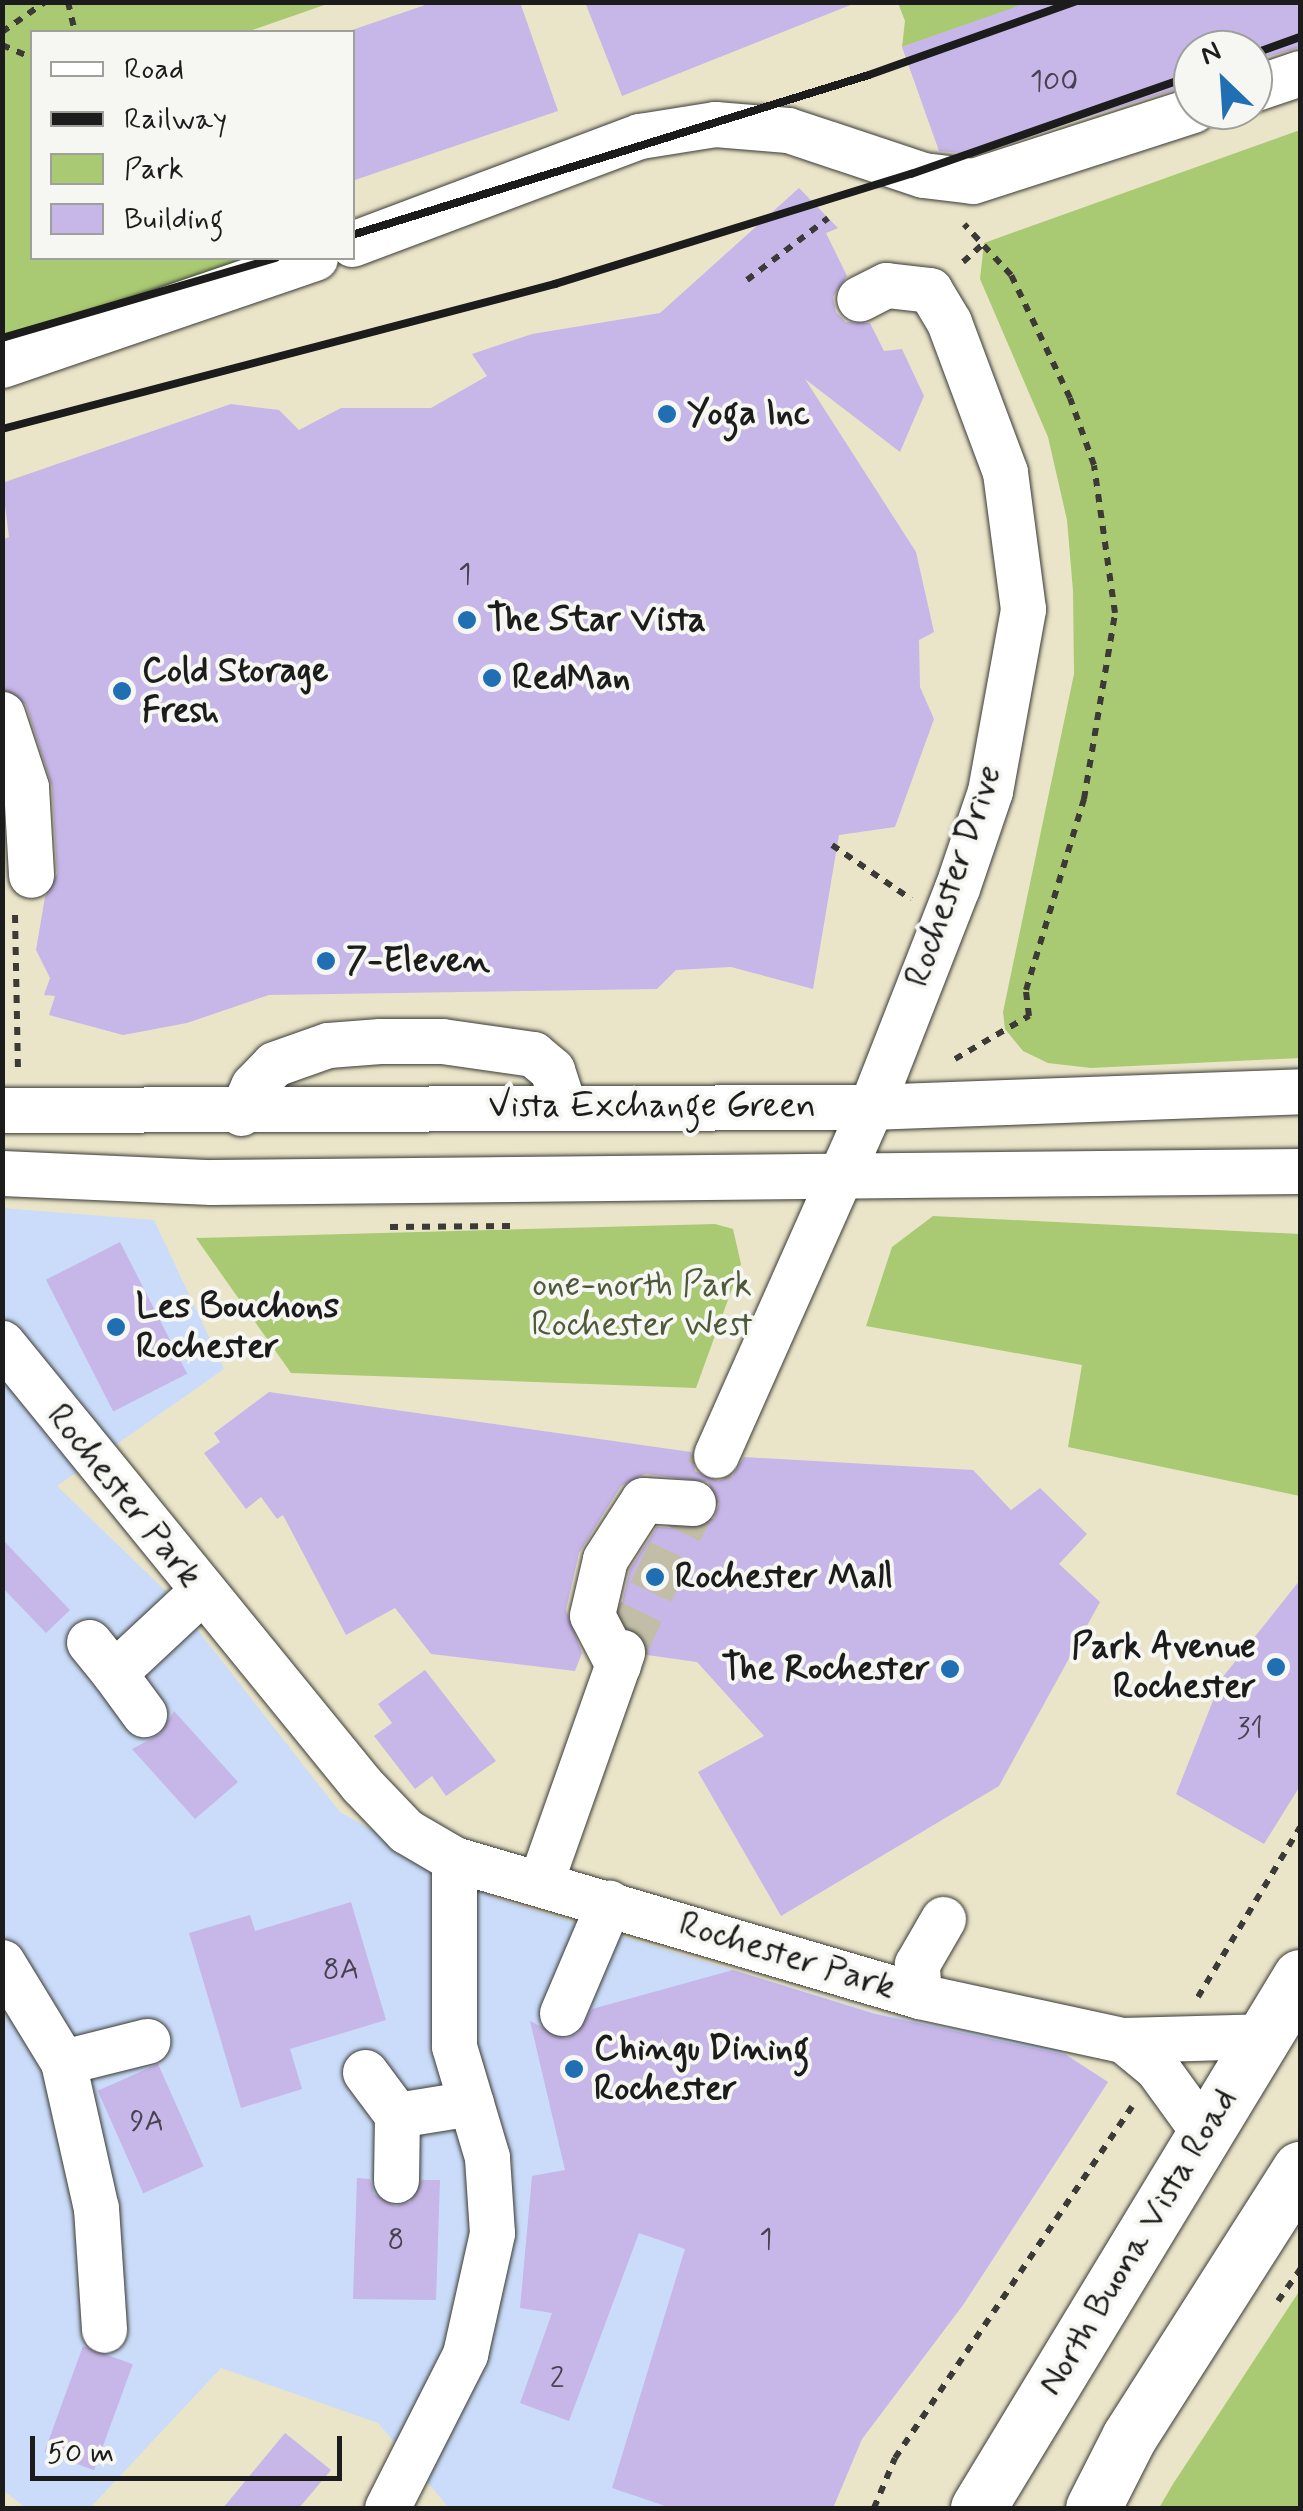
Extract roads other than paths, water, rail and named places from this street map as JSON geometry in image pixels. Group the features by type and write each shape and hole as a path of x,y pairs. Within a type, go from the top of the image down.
{"main road":[{"name":"North Buona Vista Road","path":"978,2508 1300,1977"},
{"path":"1094,2508 1128,2437 1300,2169"}],"street":[{"path":"1273,82 1300,73"},
{"path":"355,243 640,136 715,124 788,130 923,176 973,181 1173,116"},
{"path":"2,366 309,260"},
{"name":"Rochester Drive","path":"716,1455 836,1174 871,1107 990,792 1023,609 1006,472 949,322 930,290 886,285 859,299"},
{"path":"2,714 23,875"},
{"path":"241,1113 258,1080 274,1064 328,1044 380,1041 442,1041 533,1054 552,1070 563,1104"},
{"name":"Vista Exchange Green","path":"11,1099 241,1113 563,1104 871,1107 1300,1091"},
{"name":"Vista Exchange Green","path":"2,1173 211,1182 1300,1171"},
{"name":"Rochester Park","path":"3,1344 373,1797 406,1832 454,1859 918,1996 1122,2040 1262,2036"},
{"path":"540,1882 620,1658 592,1615 605,1560 644,1500 693,1503"},
{"path":"144,1714 102,1658 202,1590"},
{"path":"387,2508 465,2354 492,2233 487,2157 454,2046 454,1859"},
{"path":"562,2014 609,1902"},
{"path":"918,1996 918,1964 943,1919"},
{"path":"2,1962 63,2062 96,2208 104,2330"},
{"path":"63,2062 147,2040"},
{"name":"Rochester Park","path":"1122,2040 1157,2068 1204,2133"},
{"path":"365,2072 397,2115 396,2180"},
{"path":"397,2115 471,2103"}],"tunnel":[{"path":"622,1652 716,1455"}],"railway":[{"path":"355,234 869,75 1074,2"},
{"path":"1273,47 1300,37"},
{"path":"2,429 555,284 911,174 1173,82"},
{"path":"2,338 269,260"}],"place":[{"name":"Yoga Inc","path":"667,414"},
{"name":"The Star Vista","path":"467,620"},
{"name":"RedMan","path":"492,678"},
{"name":"Cold Storage Fresh","path":"122,691"},
{"name":"7-Eleven","path":"326,961"},
{"name":"Les Bouchons Rochester","path":"116,1327"},
{"name":"Rochester Mall","path":"655,1577"},
{"name":"Park Avenue Rochester","path":"1276,1667"},
{"name":"The Rochester","path":"950,1669"},
{"name":"Chingu Dining Rochester","path":"574,2069"}],"park label":[{"name":"one-north Park Rochester West","path":"642,1305"}]}
